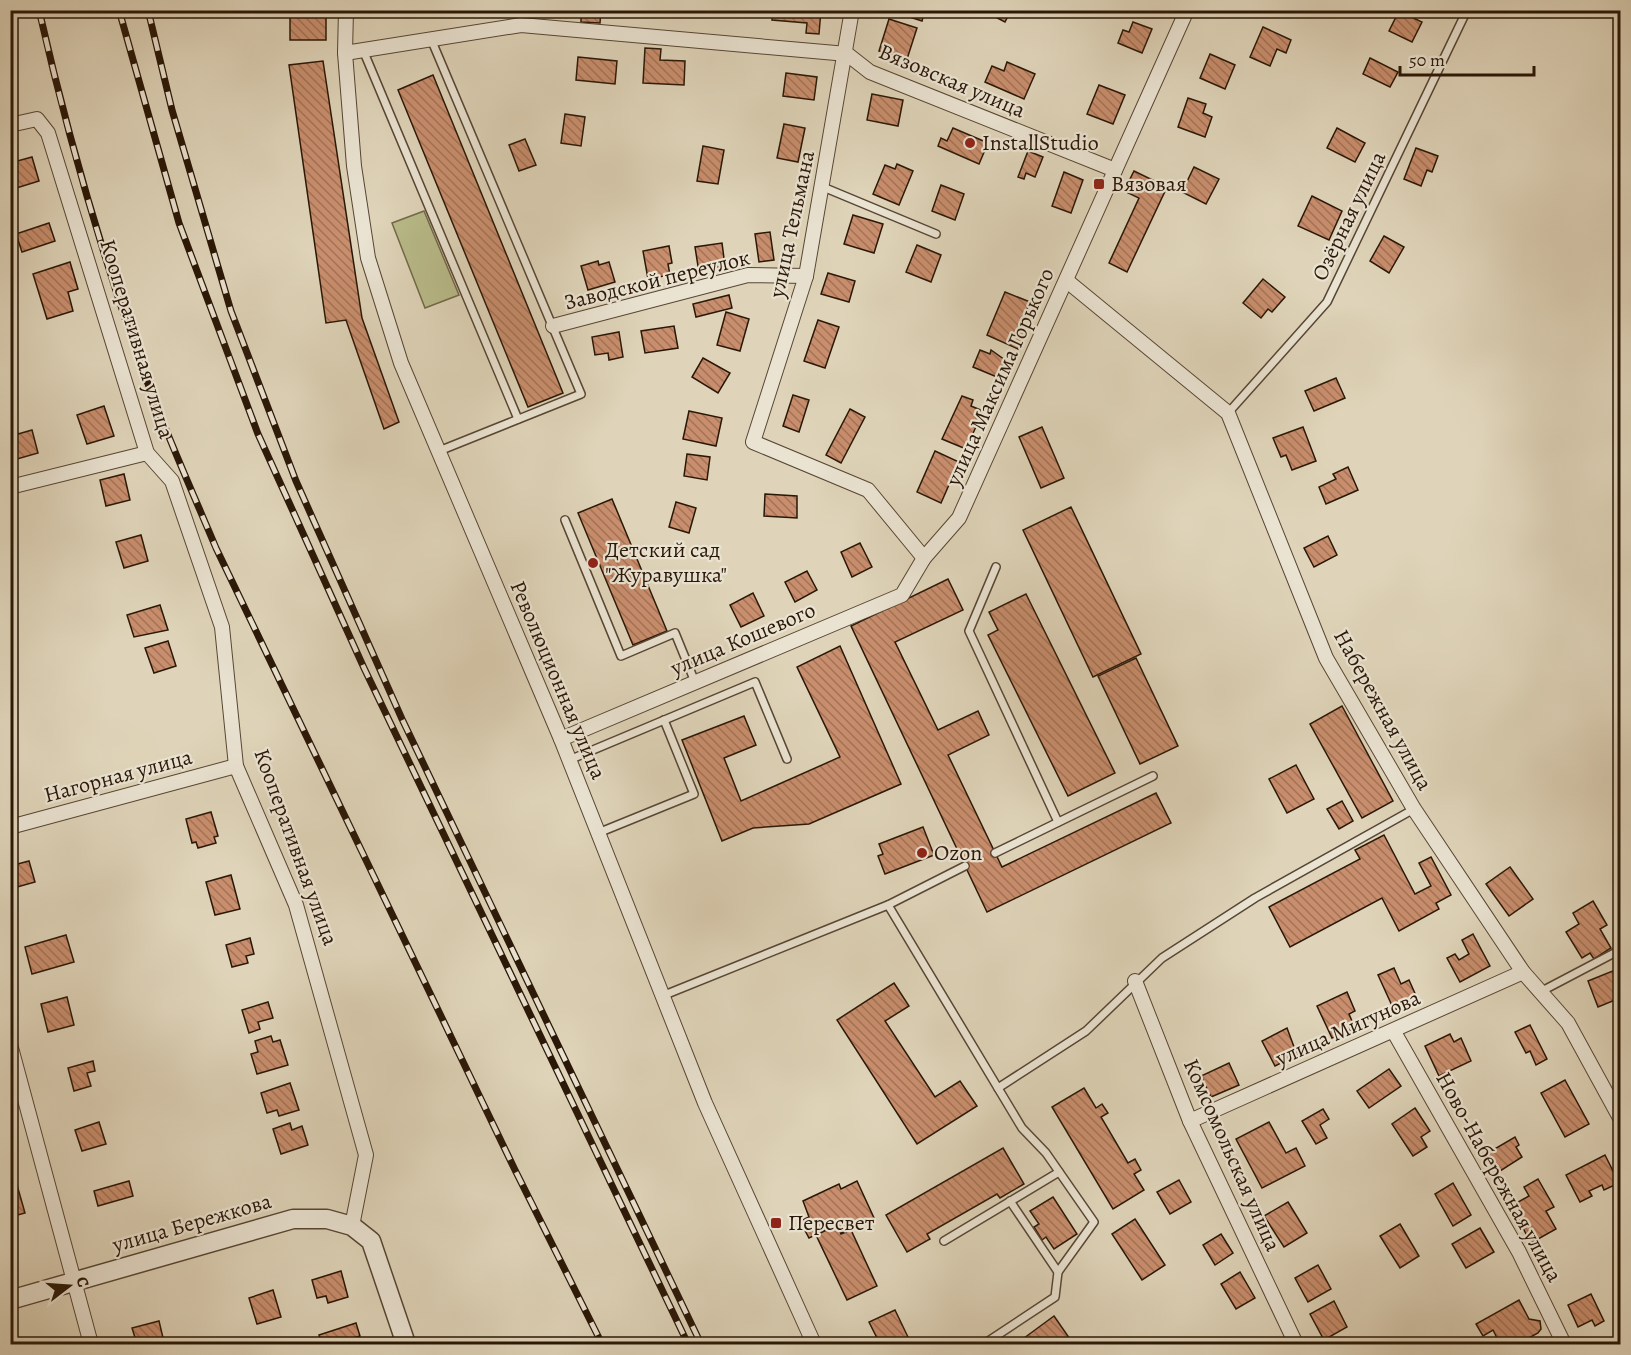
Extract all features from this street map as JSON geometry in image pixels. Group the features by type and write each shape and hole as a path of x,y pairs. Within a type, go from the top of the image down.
{"street":[{"name":"Революционная улица","path":"346,10 345,53 354,166 368,258 401,363 561,739 705,1103 814,1344"},
{"path":"521,10 521,26"},
{"name":"улица Тельмана","path":"852,10 847,54 806,276 753,442 868,490 924,558"},
{"name":"улица Максима Горького","path":"924,558 959,518 1067,281 1186,10"},
{"name":"Вязовская улица","path":"345,53 521,26 847,54 870,72 1115,170"},
{"name":"Кооперативная улица","path":"10,125 37,119 48,133 147,453 172,481 222,627 236,766 296,905 366,1155 352,1226"},
{"name":"Заводской переулок","path":"553,326 748,274 806,276"},
{"name":"Набережная улица","path":"1067,281 1228,413 1326,658 1414,809 1524,972 1568,1023 1620,1118"},
{"path":"10,487 147,453"},
{"name":"улица Кошевого","path":"561,739 902,595 924,558"},
{"name":"Нагорная улица","path":"10,827 236,766"},
{"name":"улица Мигунова","path":"1190,1121 1394,1032 1524,972"},
{"name":"Комсомольская улица","path":"1135,981 1190,1121 1296,1344"},
{"name":"Ново-Набережная улица","path":"1394,1032 1519,1252 1564,1344"},
{"path":"10,1044 91,1344"},
{"name":"улица Бережкова","path":"10,1300 293,1219 327,1219 352,1226"},
{"path":"352,1226 371,1242 406,1344"}],"lane":[{"name":"Озёрная улица","path":"1228,413 1327,302 1467,10"},
{"path":"431,39 580,393 439,451"},
{"path":"363,50 518,419"},
{"path":"823,187 936,234"},
{"path":"565,520 621,656 675,633 695,682"},
{"path":"996,567 969,631 1058,822"},
{"path":"569,760 755,682 788,759"},
{"path":"598,833 694,794 664,720"},
{"path":"995,853 1153,776"},
{"path":"998,1088 1086,1031 1135,981 1162,958 1255,898 1414,809"},
{"path":"662,996 888,905 965,866"},
{"path":"888,905 1022,1128 1046,1153 1094,1222 1058,1272 1055,1297 984,1344"},
{"path":"1542,991 1620,950"},
{"path":"944,1241 1059,1172"},
{"path":"1010,1201 1058,1272"}],"green space":[{"path":"424,211 459,295 425,308 392,223"}],"building":[{"path":"290,10 326,10 326,40 290,40"},
{"path":"451,10 483,10 483,16 451,13"},
{"path":"581,10 601,10 600,23 581,22"},
{"path":"773,10 821,10 819,34 806,33 807,23 772,20"},
{"path":"888,10 925,10 922,21"},
{"path":"982,10 1011,10 1005,22"},
{"path":"1399,11 1422,22 1412,42 1389,31"},
{"path":"889,19 917,28 907,59 879,51"},
{"path":"1133,22 1152,29 1142,53 1118,43 1123,30 1129,32"},
{"path":"1263,27 1291,40 1286,53 1277,49 1270,66 1250,57"},
{"path":"645,48 661,49 660,60 685,61 684,85 643,83"},
{"path":"1210,54 1235,65 1225,89 1200,78"},
{"path":"578,57 617,61 615,84 576,80"},
{"path":"1370,58 1398,72 1390,87 1363,74"},
{"path":"323,61 362,318 399,422 384,429 346,320 326,323 289,65"},
{"path":"1007,62 1035,74 1024,99 985,82 992,66 1004,71"},
{"path":"786,73 817,77 814,100 783,96"},
{"path":"433,75 563,393 528,407 398,90"},
{"path":"1099,85 1125,95 1113,124 1087,114"},
{"path":"872,94 903,100 898,126 867,120"},
{"path":"1188,98 1206,104 1203,113 1212,117 1205,137 1178,127"},
{"path":"565,114 585,117 581,146 561,143"},
{"path":"784,124 805,128 798,162 777,158"},
{"path":"953,128 988,143 979,164 938,146 941,138 947,141"},
{"path":"1337,128 1365,143 1355,162 1327,148"},
{"path":"525,139 536,165 519,171 509,145"},
{"path":"703,146 724,150 718,184 697,181"},
{"path":"1416,148 1438,156 1432,172 1427,170 1421,186 1404,179"},
{"path":"1028,151 1043,157 1035,177 1026,173 1024,179 1018,177"},
{"path":"32,157 39,181 10,190 10,163"},
{"path":"897,164 913,171 899,205 873,194 885,165 895,169"},
{"path":"1194,167 1219,179 1206,204 1182,192"},
{"path":"1134,171 1167,187 1127,272 1109,263 1139,198 1124,191"},
{"path":"1064,172 1083,180 1071,213 1052,206"},
{"path":"941,185 964,194 955,220 932,211"},
{"path":"1312,196 1342,211 1329,240 1298,226"},
{"path":"853,215 883,224 874,253 844,244"},
{"path":"49,223 55,241 22,252 16,234"},
{"path":"770,232 774,260 759,262 755,234"},
{"path":"1384,236 1404,247 1389,273 1370,261"},
{"path":"722,243 725,266 708,268 708,264 698,266 695,247"},
{"path":"917,245 941,255 931,282 906,272"},
{"path":"669,246 672,263 668,264 670,275 648,279 643,251"},
{"path":"598,261 599,265 609,262 615,282 588,290 581,266"},
{"path":"70,262 78,289 68,292 73,311 47,319 33,274"},
{"path":"828,273 855,281 849,302 821,294"},
{"path":"1263,279 1285,297 1272,312 1268,309 1261,318 1243,303"},
{"path":"1005,292 1030,302 1019,329 1026,332 1018,349 987,335"},
{"path":"729,295 732,308 696,317 693,304"},
{"path":"726,312 749,319 740,351 717,345"},
{"path":"818,320 839,327 825,368 804,361"},
{"path":"674,326 678,348 645,353 641,331"},
{"path":"619,332 623,357 609,360 608,353 595,355 592,337"},
{"path":"980,350 990,354 991,350 1005,360 997,377 973,367"},
{"path":"703,358 730,373 718,393 692,377"},
{"path":"1336,378 1345,398 1314,411 1305,391"},
{"path":"793,395 809,400 799,432 783,426"},
{"path":"962,396 973,400 971,406 983,411 966,449 942,439"},
{"path":"104,406 114,436 87,444 77,415"},
{"path":"850,409 865,417 841,463 826,455"},
{"path":"689,411 722,418 716,446 683,439"},
{"path":"15,425 18,434 32,430 38,453 10,461 10,426"},
{"path":"1042,427 1064,478 1041,488 1019,437"},
{"path":"1303,427 1316,461 1292,470 1286,455 1281,457 1273,438"},
{"path":"935,451 959,462 941,503 917,492"},
{"path":"687,454 710,457 707,480 684,476"},
{"path":"1348,467 1358,490 1326,504 1319,487 1336,479 1333,474"},
{"path":"124,474 130,500 106,506 100,480"},
{"path":"765,494 797,496 797,518 764,516"},
{"path":"612,499 667,631 633,645 578,513"},
{"path":"676,502 696,508 689,533 669,527"},
{"path":"1071,507 1141,654 1093,677 1023,530"},
{"path":"141,535 148,561 124,568 116,542"},
{"path":"1328,536 1337,555 1314,567 1304,548"},
{"path":"860,543 872,567 852,577 841,552"},
{"path":"807,571 817,590 795,602 785,582"},
{"path":"948,579 963,610 895,642 938,730 978,711 989,735 948,755 1002,867 1156,793 1171,823 987,912 851,626"},
{"path":"753,593 764,616 741,627 730,605"},
{"path":"1026,594 1115,773 1068,796 988,635 998,630 989,612"},
{"path":"160,605 168,630 134,637 127,615"},
{"path":"168,641 176,666 154,673 145,648"},
{"path":"840,646 901,784 809,824 753,828 722,841 682,740 744,716 756,745 724,758 741,801 840,757 797,667"},
{"path":"1136,658 1178,746 1140,764 1098,676"},
{"path":"1342,706 1393,801 1362,818 1310,724"},
{"path":"1296,765 1314,799 1287,813 1269,779"},
{"path":"1342,801 1353,821 1339,829 1327,809"},
{"path":"211,812 218,836 214,837 216,843 198,848 196,842 192,843 186,819"},
{"path":"923,827 934,855 885,874 878,856 883,854 879,844"},
{"path":"1384,835 1415,894 1431,886 1419,863 1431,857 1451,895 1436,903 1439,909 1399,931 1382,898 1290,947 1269,907 1360,859 1355,850"},
{"path":"29,861 35,882 10,889 10,866"},
{"path":"1510,867 1533,899 1509,916 1486,884"},
{"path":"231,875 240,909 215,915 206,882"},
{"path":"1593,901 1607,925 1600,929 1611,948 1594,959 1590,953 1582,958 1566,932 1579,924 1573,913"},
{"path":"1473,934 1490,966 1460,982 1447,958 1455,954 1459,960 1469,954 1462,940"},
{"path":"66,935 74,962 32,974 25,947"},
{"path":"250,938 254,954 246,956 248,963 232,967 226,945"},
{"path":"1394,968 1401,984 1409,980 1418,1000 1394,1010 1378,975"},
{"path":"1620,968 1620,998 1598,1007 1588,981"},
{"path":"894,983 909,1006 885,1021 935,1097 960,1081 977,1106 917,1144 837,1020"},
{"path":"1347,992 1355,1011 1349,1014 1355,1028 1332,1038 1317,1006"},
{"path":"67,997 74,1025 48,1032 41,1004"},
{"path":"268,1002 273,1018 258,1022 260,1029 249,1033 242,1010"},
{"path":"1530,1025 1547,1059 1536,1065 1530,1051 1526,1053 1515,1032"},
{"path":"1287,1028 1297,1055 1275,1066 1262,1041"},
{"path":"1450,1034 1454,1042 1461,1038 1471,1061 1439,1076 1425,1046"},
{"path":"271,1036 273,1042 280,1040 288,1065 257,1074 251,1054 258,1052 255,1041"},
{"path":"93,1061 95,1071 87,1073 91,1086 74,1091 68,1068"},
{"path":"1229,1063 1239,1085 1211,1097 1201,1076"},
{"path":"1389,1069 1401,1086 1369,1108 1357,1091"},
{"path":"1565,1080 1589,1124 1565,1137 1541,1093"},
{"path":"290,1083 299,1110 279,1116 277,1110 267,1113 261,1093"},
{"path":"1084,1088 1096,1108 1102,1104 1108,1113 1101,1117 1128,1163 1135,1159 1141,1170 1134,1174 1144,1190 1113,1209 1052,1107"},
{"path":"1415,1108 1430,1131 1421,1137 1427,1147 1413,1156 1392,1124"},
{"path":"1323,1109 1329,1119 1320,1125 1327,1138 1316,1144 1302,1121"},
{"path":"99,1122 106,1144 82,1151 75,1130"},
{"path":"1269,1122 1286,1153 1296,1148 1305,1166 1262,1188 1236,1139"},
{"path":"290,1123 292,1130 302,1126 308,1145 281,1154 273,1129"},
{"path":"1515,1137 1519,1145 1516,1147 1522,1157 1497,1173 1486,1154"},
{"path":"1003,1148 1024,1184 1000,1198 997,1194 927,1234 930,1239 907,1252 886,1215"},
{"path":"1605,1155 1619,1183 1604,1190 1602,1185 1589,1191 1592,1196 1580,1202 1566,1175"},
{"path":"1538,1179 1554,1207 1546,1211 1556,1229 1531,1243 1511,1206 1529,1196 1524,1187"},
{"path":"1179,1180 1191,1202 1170,1214 1157,1192"},
{"path":"129,1181 133,1196 98,1206 94,1191"},
{"path":"857,1181 874,1218 842,1233 838,1224 809,1238 800,1221 809,1217 803,1201 839,1184 841,1189"},
{"path":"1453,1183 1471,1215 1453,1226 1435,1194"},
{"path":"17,1185 25,1213 10,1217 10,1187"},
{"path":"1053,1197 1077,1234 1054,1249 1046,1237 1042,1240 1034,1227 1039,1224 1030,1211"},
{"path":"1288,1202 1307,1233 1284,1247 1264,1216"},
{"path":"1135,1219 1165,1265 1142,1280 1112,1234"},
{"path":"1400,1224 1419,1256 1400,1268 1380,1236"},
{"path":"837,1225 841,1234 851,1230 877,1286 847,1300 816,1235"},
{"path":"1480,1228 1494,1252 1466,1268 1452,1244"},
{"path":"1221,1234 1233,1253 1215,1265 1203,1245"},
{"path":"1318,1265 1331,1289 1308,1302 1295,1278"},
{"path":"341,1271 348,1297 328,1303 326,1296 317,1298 312,1280"},
{"path":"1240,1272 1255,1298 1236,1309 1221,1284"},
{"path":"273,1290 281,1317 257,1324 249,1298"},
{"path":"1591,1294 1604,1321 1595,1326 1592,1320 1578,1327 1568,1305"},
{"path":"1519,1300 1529,1319 1540,1321 1541,1329 1538,1333 1518,1344 1500,1344 1493,1330 1483,1336 1476,1324"},
{"path":"1334,1301 1347,1327 1324,1340 1310,1314"},
{"path":"895,1310 908,1337 890,1344 880,1344 869,1322"},
{"path":"1054,1316 1072,1342 1068,1344 1023,1344 1020,1341"},
{"path":"159,1321 164,1342 137,1344 132,1328"},
{"path":"356,1323 360,1336 344,1341 346,1344 322,1344 319,1335"}],"railway":[{"path":"39,10 69,133 104,253 139,360 182,468 216,548 515,1170 602,1344"},
{"path":"119,10 179,223 258,434 364,668 688,1344"},
{"path":"148,10 172,110 231,311 296,481 402,719 701,1344"}],"place":[{"name":"InstallStudio","path":"970,143"},
{"name":"Вязовая","path":"1099,184"},
{"name":"Детский сад \"Журавушка\"","path":"593,563"},
{"name":"Ozon","path":"922,853"},
{"name":"Пересвет","path":"776,1223"}]}
